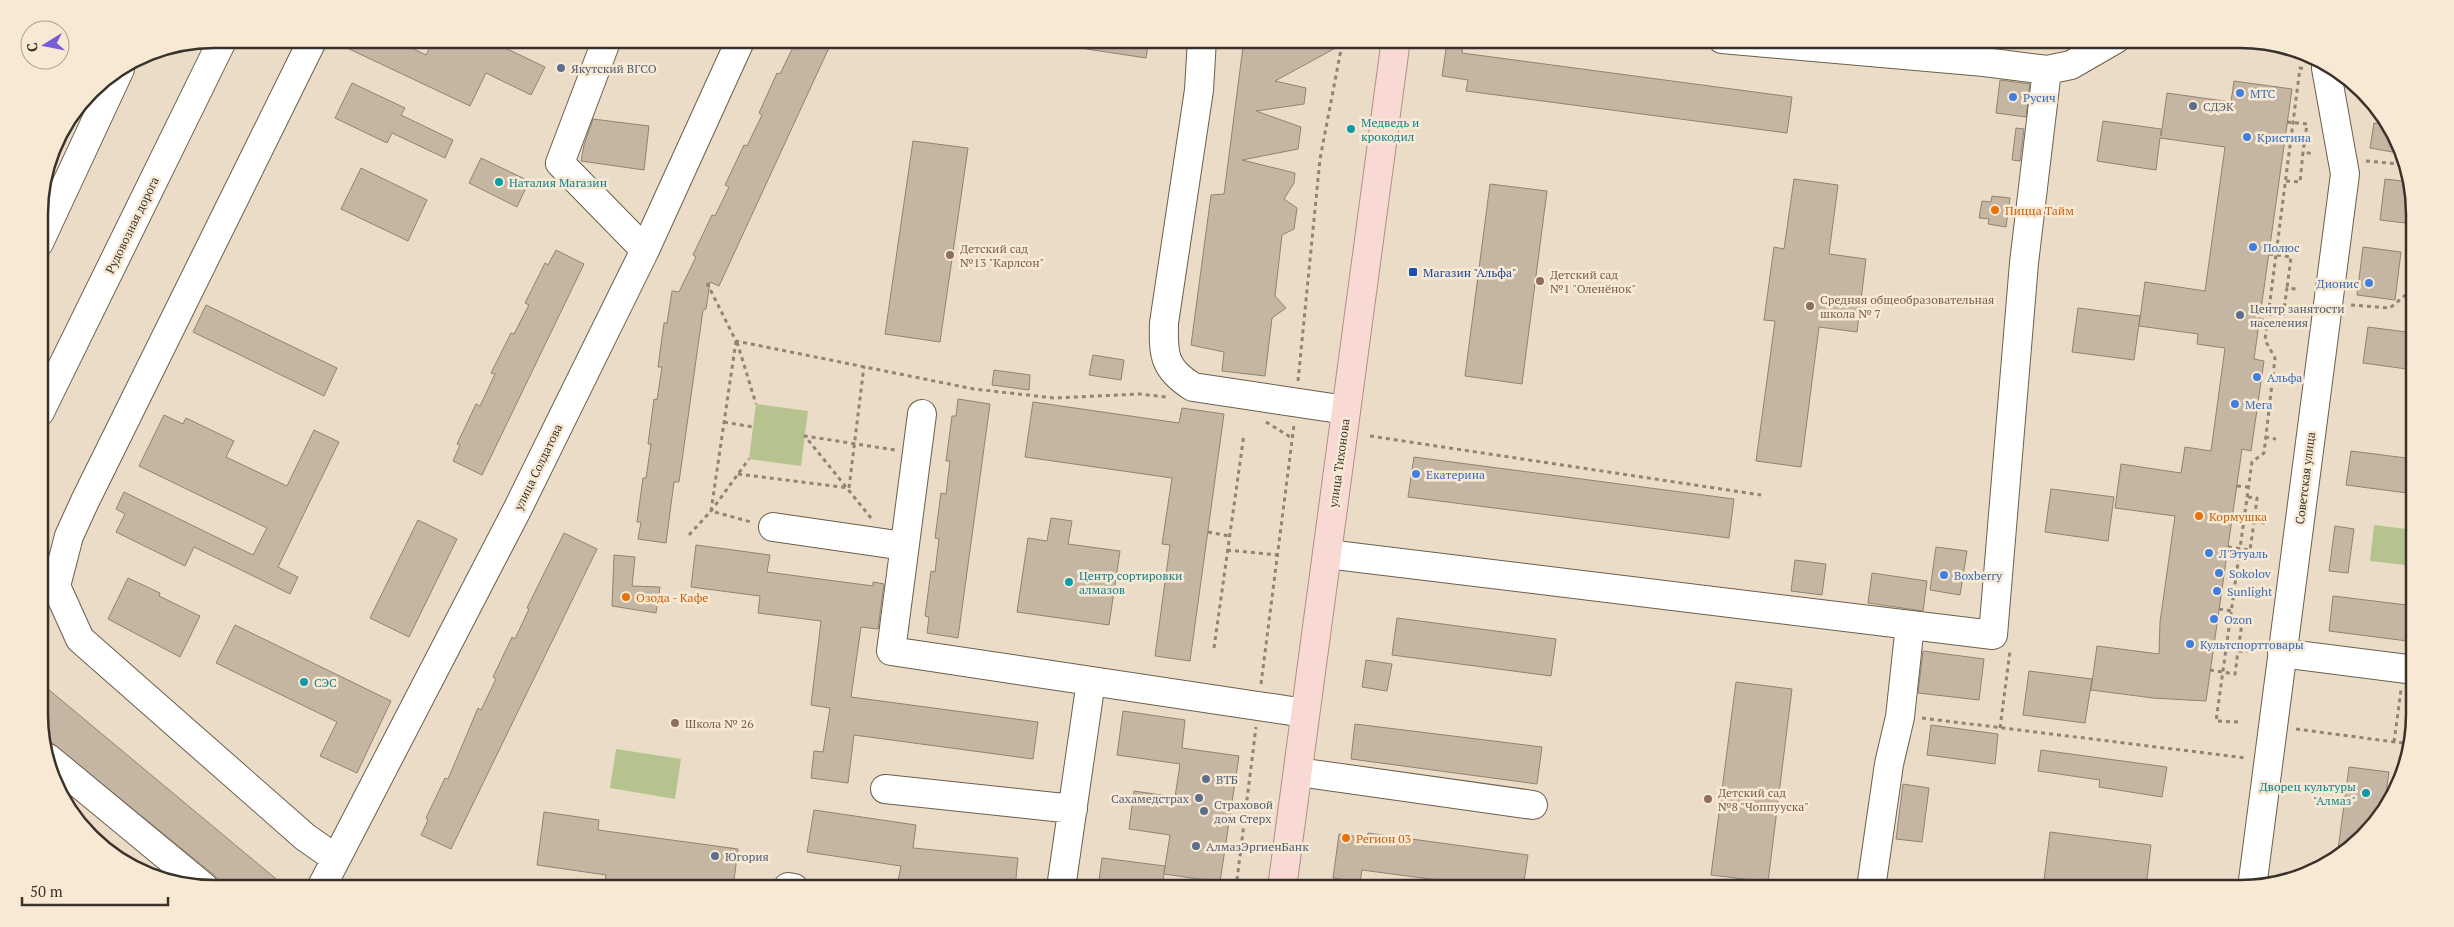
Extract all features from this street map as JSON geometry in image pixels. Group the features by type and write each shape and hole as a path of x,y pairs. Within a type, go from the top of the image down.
{"main road":[{"name":"улица Тихонова","path":"1283,879 1395,48"}],"street":[{"name":"Рудовозная дорога","path":"48,396 219,48"},
{"path":"310,48 77,518 69,536 56,586 80,639 305,837 335,858"},
{"path":"604,48 560,163 645,250"},
{"name":"улица Солдатова","path":"325,880 518,508 645,250 737,48"},
{"path":"1201,48 1199,90 1164,322 1164,345 1168,362 1176,376 1193,386 1346,410"},
{"path":"1825,48 1984,62 2046,70 2071,66 2101,48"},
{"path":"1327,554 1992,635 2024,262 2046,70"},
{"name":"Советская улица","path":"2253,879 2345,174 2327,72"},
{"path":"48,210 56,181 92,104 104,89"},
{"path":"922,414 916,454 897,545 891,651 1305,713"},
{"path":"773,528 897,545"},
{"path":"1872,879 1889,764 1901,715 1910,625"},
{"path":"2282,653 2406,669"},
{"path":"1062,880 1091,681"},
{"path":"55,764 193,878"},
{"path":"1298,772 1533,805"},
{"path":"885,789 1072,809"}],"path":[{"path":"1237,879 1292,438 1320,159 1341,48"},
{"path":"2238,722 2216,721 2252,462 2264,453 2275,358 2265,340 2299,76"},
{"path":"2286,180 2300,182 2307,124 2287,122"},
{"path":"2303,152 2314,154"},
{"path":"2366,161 2399,164"},
{"path":"2278,188 2285,189"},
{"path":"2268,314 2283,316 2292,257 2269,254"},
{"path":"707,284 736,341 756,404"},
{"path":"2287,288 2296,289"},
{"path":"2352,305 2390,308 2406,295"},
{"path":"2260,320 2268,320"},
{"path":"736,341 974,390 1054,398 1140,394 1167,397"},
{"path":"711,511 736,341"},
{"path":"848,488 864,366"},
{"path":"2272,382 2284,383"},
{"path":"2258,406 2269,407"},
{"path":"1262,420 1292,438"},
{"path":"724,422 753,426"},
{"path":"1214,648 1244,434"},
{"path":"897,545 805,436 854,442 916,454"},
{"path":"1370,436 1761,495"},
{"path":"2265,437 2276,439"},
{"path":"689,535 711,511 748,459"},
{"path":"738,474 848,488"},
{"path":"2237,486 2249,487"},
{"path":"2228,547 2250,550 2257,498 2248,497"},
{"path":"711,511 773,528"},
{"path":"2254,522 2265,523"},
{"path":"1208,532 1230,536"},
{"path":"1228,550 1278,555"},
{"path":"2219,609 2232,611"},
{"path":"2210,670 2235,674 2242,623 2231,621"},
{"path":"2000,728 2010,646"},
{"path":"2238,650 2247,652"},
{"path":"2394,742 2406,684"},
{"path":"1901,715 2251,759"},
{"path":"2296,729 2404,743"}],"green space":[{"path":"756,404 808,411 801,466 749,459"},
{"path":"2374,525 2406,529 2406,565 2370,561"},
{"path":"616,749 681,759 675,799 610,788"}],"building":[{"path":"347,48 412,48 426,55 430,48 505,48 545,67 531,95 486,73 470,106"},
{"path":"793,48 829,48 719,286 710,282 706,309 703,310 679,482 674,482 666,543 638,539 641,522 637,522 643,478 646,478 651,444 648,444 654,399 657,400 662,367 658,367 664,323 667,323 672,291 679,292 696,257 693,255 712,215 715,216 729,187 725,185 744,145 747,146 762,115 759,113 777,73 780,74"},
{"path":"1080,48 1148,48 1146,58"},
{"path":"1243,48 1336,48 1275,81 1306,88 1304,104 1256,111 1301,127 1298,149 1242,160 1295,173 1294,183 1284,199 1297,208 1294,229 1282,235 1275,296 1286,308 1272,318 1265,376 1222,371 1224,352 1191,345 1211,195 1224,194"},
{"path":"1446,48 1463,48 1462,53 1792,97 1787,133 1466,91 1468,80 1442,76"},
{"name":"Русич","path":"2000,80 2030,84 2026,117 1996,113"},
{"path":"2234,81 2292,89 2254,359 2264,361 2251,451 2242,449 2206,701 2153,698 2091,690 2097,646 2159,654 2160,622 2175,516 2115,508 2121,464 2181,473 2185,447 2211,451 2225,348 2197,344 2198,334 2139,326 2145,282 2205,291 2225,147 2160,138 2156,170 2097,161 2103,121 2161,129 2161,136 2167,93 2231,102"},
{"path":"352,83 405,108 401,115 453,140 445,158 392,133 387,143 335,118"},
{"path":"593,119 649,126 644,170 581,161 584,145"},
{"path":"2374,123 2379,124 2395,152 2370,148"},
{"path":"2016,128 2024,129 2020,161 2012,160"},
{"path":"913,141 968,148 940,342 885,334"},
{"name":"Наталия Магазин","path":"481,158 529,181 517,207 469,183"},
{"path":"361,168 427,200 408,241 341,209"},
{"path":"1794,179 1838,185 1829,254 1866,259 1857,332 1819,327 1801,467 1756,461 1775,321 1764,320 1774,247 1784,249"},
{"path":"2385,179 2403,181 2406,223 2380,220"},
{"path":"1490,184 1547,191 1522,384 1465,376"},
{"name":"Пицца Тайм","path":"1992,196 2010,198 2006,227 1988,224 1989,219 1979,218 1982,201 1991,202"},
{"path":"2363,247 2401,252 2395,300 2357,295"},
{"path":"556,250 584,264 482,475 453,461 460,445 457,444 476,404 480,406 495,374 491,373 511,333 514,334 529,305 525,303 545,263 548,265"},
{"path":"206,305 337,368 324,396 193,332"},
{"path":"2078,308 2140,316 2134,360 2072,352"},
{"path":"2368,327 2406,332 2406,369 2363,363"},
{"path":"1093,355 1124,360 1121,380 1089,375"},
{"path":"994,370 1030,375 1029,390 992,385"},
{"path":"958,399 990,404 958,638 927,633 929,617 925,616 931,571 935,572 939,539 935,538 941,493 946,494 950,461 946,461 952,416 956,416"},
{"path":"1033,402 1179,423 1182,408 1224,414 1190,661 1155,656 1170,545 1162,544 1172,478 1025,457"},
{"path":"164,415 183,424 186,418 234,441 226,457 287,486 314,430 339,442 278,567 298,577 290,594 194,547 185,566 116,532 125,514 116,509 124,492 253,555 267,528 139,466"},
{"path":"2351,451 2406,458 2406,493 2346,485"},
{"path":"1414,457 1734,499 1729,538 1408,497"},
{"path":"2051,489 2114,497 2108,541 2045,532"},
{"name":"Центр сортировки алмазов","path":"1051,518 1072,521 1068,544 1120,551 1109,625 1017,612 1028,538 1047,541"},
{"path":"418,520 457,539 409,637 370,618"},
{"path":"2335,526 2354,529 2348,573 2329,571"},
{"path":"564,533 597,549 451,849 421,835 428,820 426,818 445,778 448,779 478,708 481,710 496,679 493,677 512,637 515,639 529,609 527,608"},
{"path":"696,545 770,555 767,572 873,586 873,582 884,584 878,629 861,627 851,697 1038,722 1033,759 854,735 848,783 811,778 814,751 823,752 830,708 811,705 821,621 758,613 760,596 691,587"},
{"path":"1936,547 1967,551 1960,595 1930,590"},
{"path":"614,555 635,557 632,586 660,587 656,613 612,606"},
{"path":"1795,560 1826,564 1822,595 1791,591"},
{"path":"1872,573 1927,581 1923,611 1868,603"},
{"path":"128,578 160,593 159,596 200,616 180,657 108,619"},
{"path":"2333,596 2406,605 2406,641 2329,631"},
{"path":"1397,618 1556,639 1551,676 1392,655"},
{"name":"СЭС","path":"235,625 391,701 357,773 320,756 337,722 216,663"},
{"path":"1923,651 1984,659 1979,700 1918,693"},
{"path":"1366,660 1392,664 1387,691 1362,687"},
{"path":"2029,671 2092,679 2085,723 2023,715"},
{"path":"1736,682 1792,689 1768,879 1746,879 1711,875"},
{"path":"48,689 277,880 219,880 50,742"},
{"path":"1123,711 1185,720 1182,748 1239,756 1220,880 1203,880 1164,874 1163,880 1099,880 1102,858 1165,866 1164,873 1170,835 1129,829 1134,791 1175,797 1180,764 1117,755"},
{"path":"1355,724 1542,747 1537,784 1351,759"},
{"path":"1931,725 1998,734 1995,764 1927,755"},
{"path":"2041,750 2167,767 2162,797 2099,787 2100,780 2038,771"},
{"name":"Дворец культуры \"Алмаз\"","path":"2349,767 2389,772 2386,792 2372,814 2358,831 2338,847"},
{"path":"1903,784 1929,788 1922,842 1896,839"},
{"path":"814,810 916,825 913,848 1018,858 1016,880 898,880 901,866 807,852"},
{"path":"544,812 599,820 598,830 738,849 734,880 605,880 606,875 537,865"},
{"path":"2050,832 2151,845 2147,879 2044,879"},
{"path":"1368,833 1528,855 1524,879 1433,879 1362,870 1360,879 1333,878 1339,834 1367,838"}],"place":[{"name":"Якутский ВГСО","path":"561,68"},
{"name":"МТС","path":"2240,93"},
{"name":"Русич","path":"2013,97"},
{"name":"СДЭК","path":"2193,106"},
{"name":"Медведь и крокодил","path":"1351,129"},
{"name":"Кристина","path":"2247,137"},
{"name":"Наталия Магазин","path":"499,182"},
{"name":"Пицца Тайм","path":"1995,210"},
{"name":"Полюс","path":"2253,247"},
{"name":"Детский сад №13 \"Карлсон\"","path":"950,255"},
{"name":"Магазин \"Альфа\"","path":"1413,272"},
{"name":"Детский сад №1 \"Оленёнок\"","path":"1540,281"},
{"name":"Дионис","path":"2369,283"},
{"name":"Cредняя общеобразовательная школа № 7","path":"1810,306"},
{"name":"Центр занятости населения","path":"2240,315"},
{"name":"Альфа","path":"2257,377"},
{"name":"Мега","path":"2235,404"},
{"name":"Екатерина","path":"1416,474"},
{"name":"Кормушка","path":"2199,516"},
{"name":"Л'Этуаль","path":"2209,553"},
{"name":"Sokolov","path":"2219,573"},
{"name":"Boxberry","path":"1944,575"},
{"name":"Центр сортировки алмазов","path":"1069,582"},
{"name":"Sunlight","path":"2217,591"},
{"name":"Озода - Кафе","path":"626,597"},
{"name":"Ozon","path":"2214,619"},
{"name":"Культспорттовары","path":"2190,644"},
{"name":"СЭС","path":"304,682"},
{"name":"Школа № 26","path":"675,723"},
{"name":"ВТБ","path":"1206,779"},
{"name":"Дворец культуры \"Алмаз\"","path":"2366,793"},
{"name":"Сахамедстрах","path":"1199,798"},
{"name":"Детский сад №8 \"Чоппууска\"","path":"1708,799"},
{"name":"Страховой дом Стерх","path":"1204,811"},
{"name":"Регион 03","path":"1346,838"},
{"name":"АлмазЭргиенБанк","path":"1196,846"},
{"name":"Югория","path":"715,856"}]}
